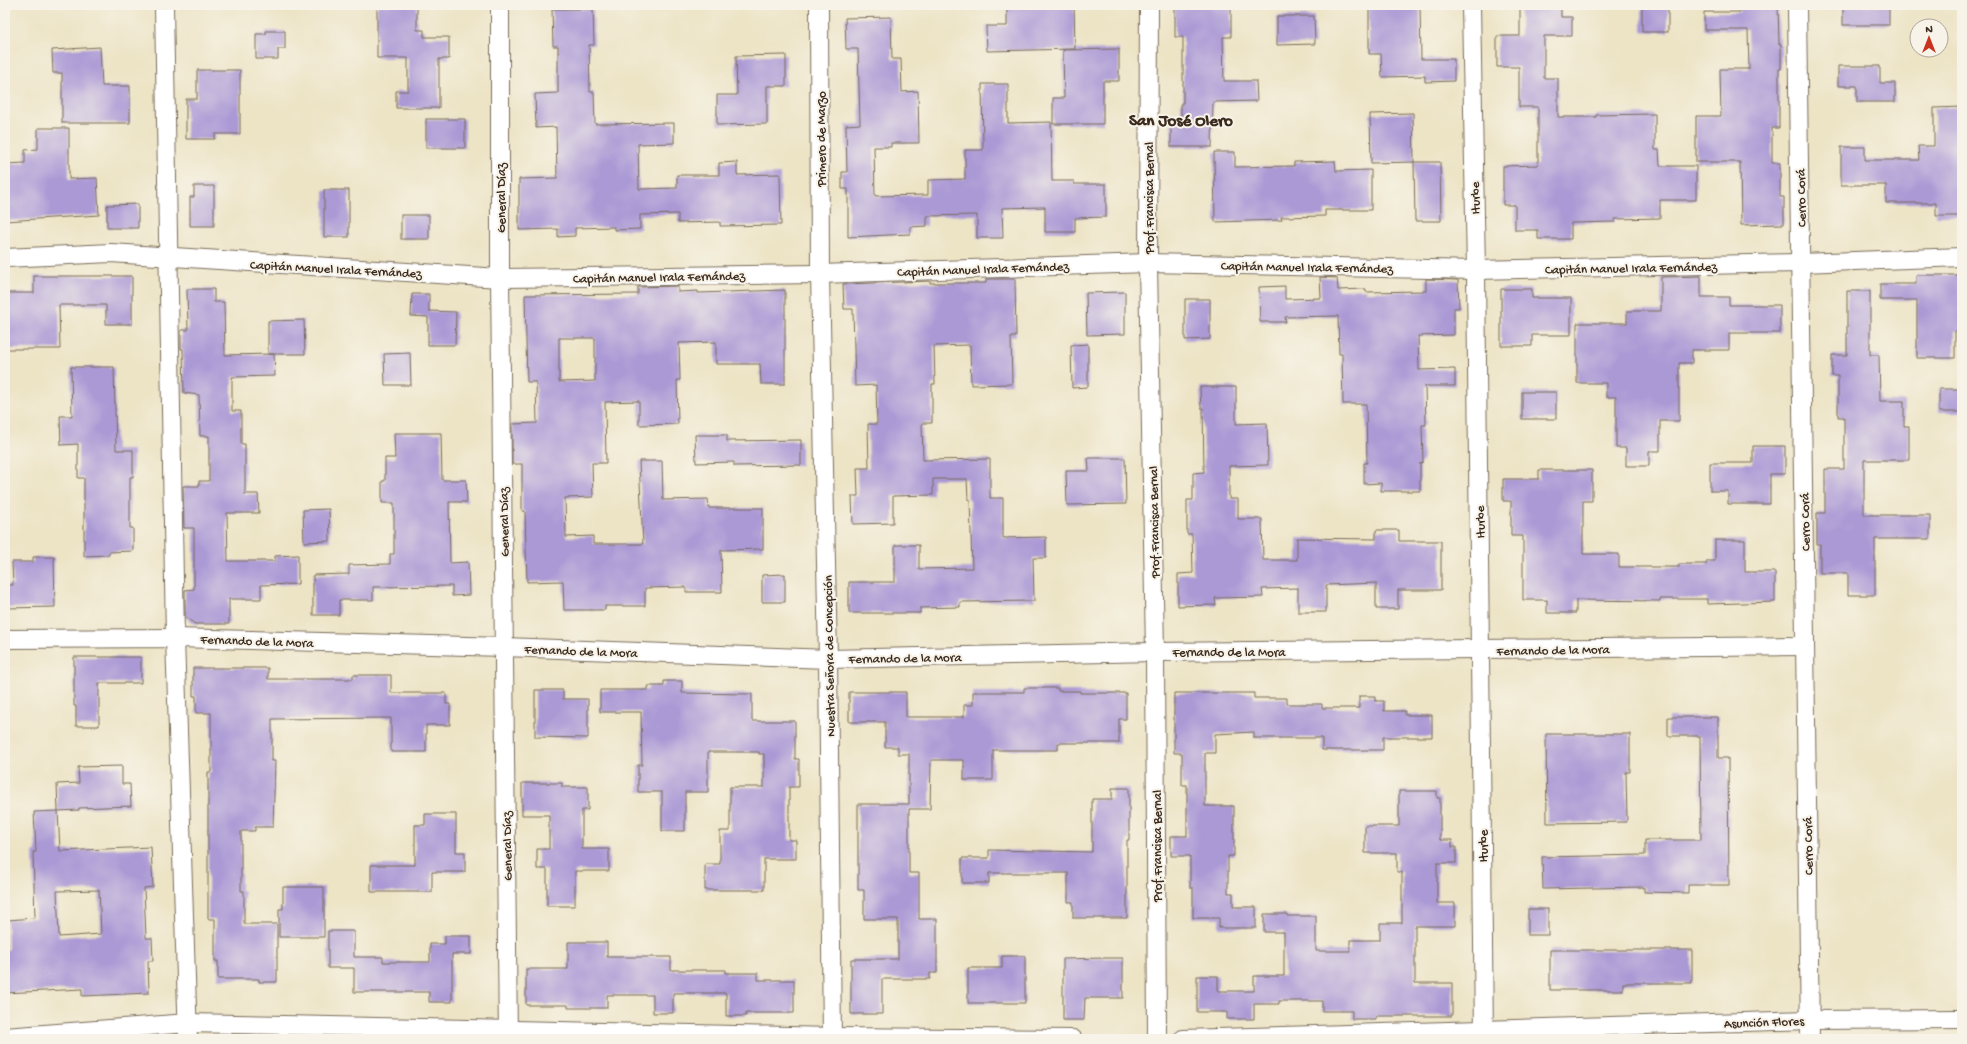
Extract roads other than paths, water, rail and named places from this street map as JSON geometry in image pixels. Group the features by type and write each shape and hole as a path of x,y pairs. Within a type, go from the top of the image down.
{"street":[{"path":"164,5 167,258 175,638 188,1031"},
{"name":"General Díaz","path":"500,5 500,278 508,1034"},
{"name":"Primero de Marzo","path":"819,5 820,274"},
{"name":"Prof.Francisca Bernal","path":"1149,5 1148,263 1155,652 1157,1039"},
{"name":"Iturbe","path":"1471,5 1481,650 1484,1035"},
{"name":"Cerro Corá","path":"1797,5 1810,1039"},
{"name":"Capitán Manuel Irala Fernández","path":"5,258 111,253 167,258 500,278 820,274 1148,263 1476,270 1801,264 1962,257"},
{"name":"Nuestra Señora de Concepción","path":"820,274 828,659 832,1038"},
{"name":"Fernando de la Mora","path":"5,639 175,638 504,647 828,659 1155,652 1805,646"},
{"name":"Asunción Flores","path":"1183,1039 1484,1035 1810,1020 1962,1019"},
{"path":"5,1037 188,1031 1073,1039"}],"district":[{"name":"San José Olero","path":"1181,119"}]}
